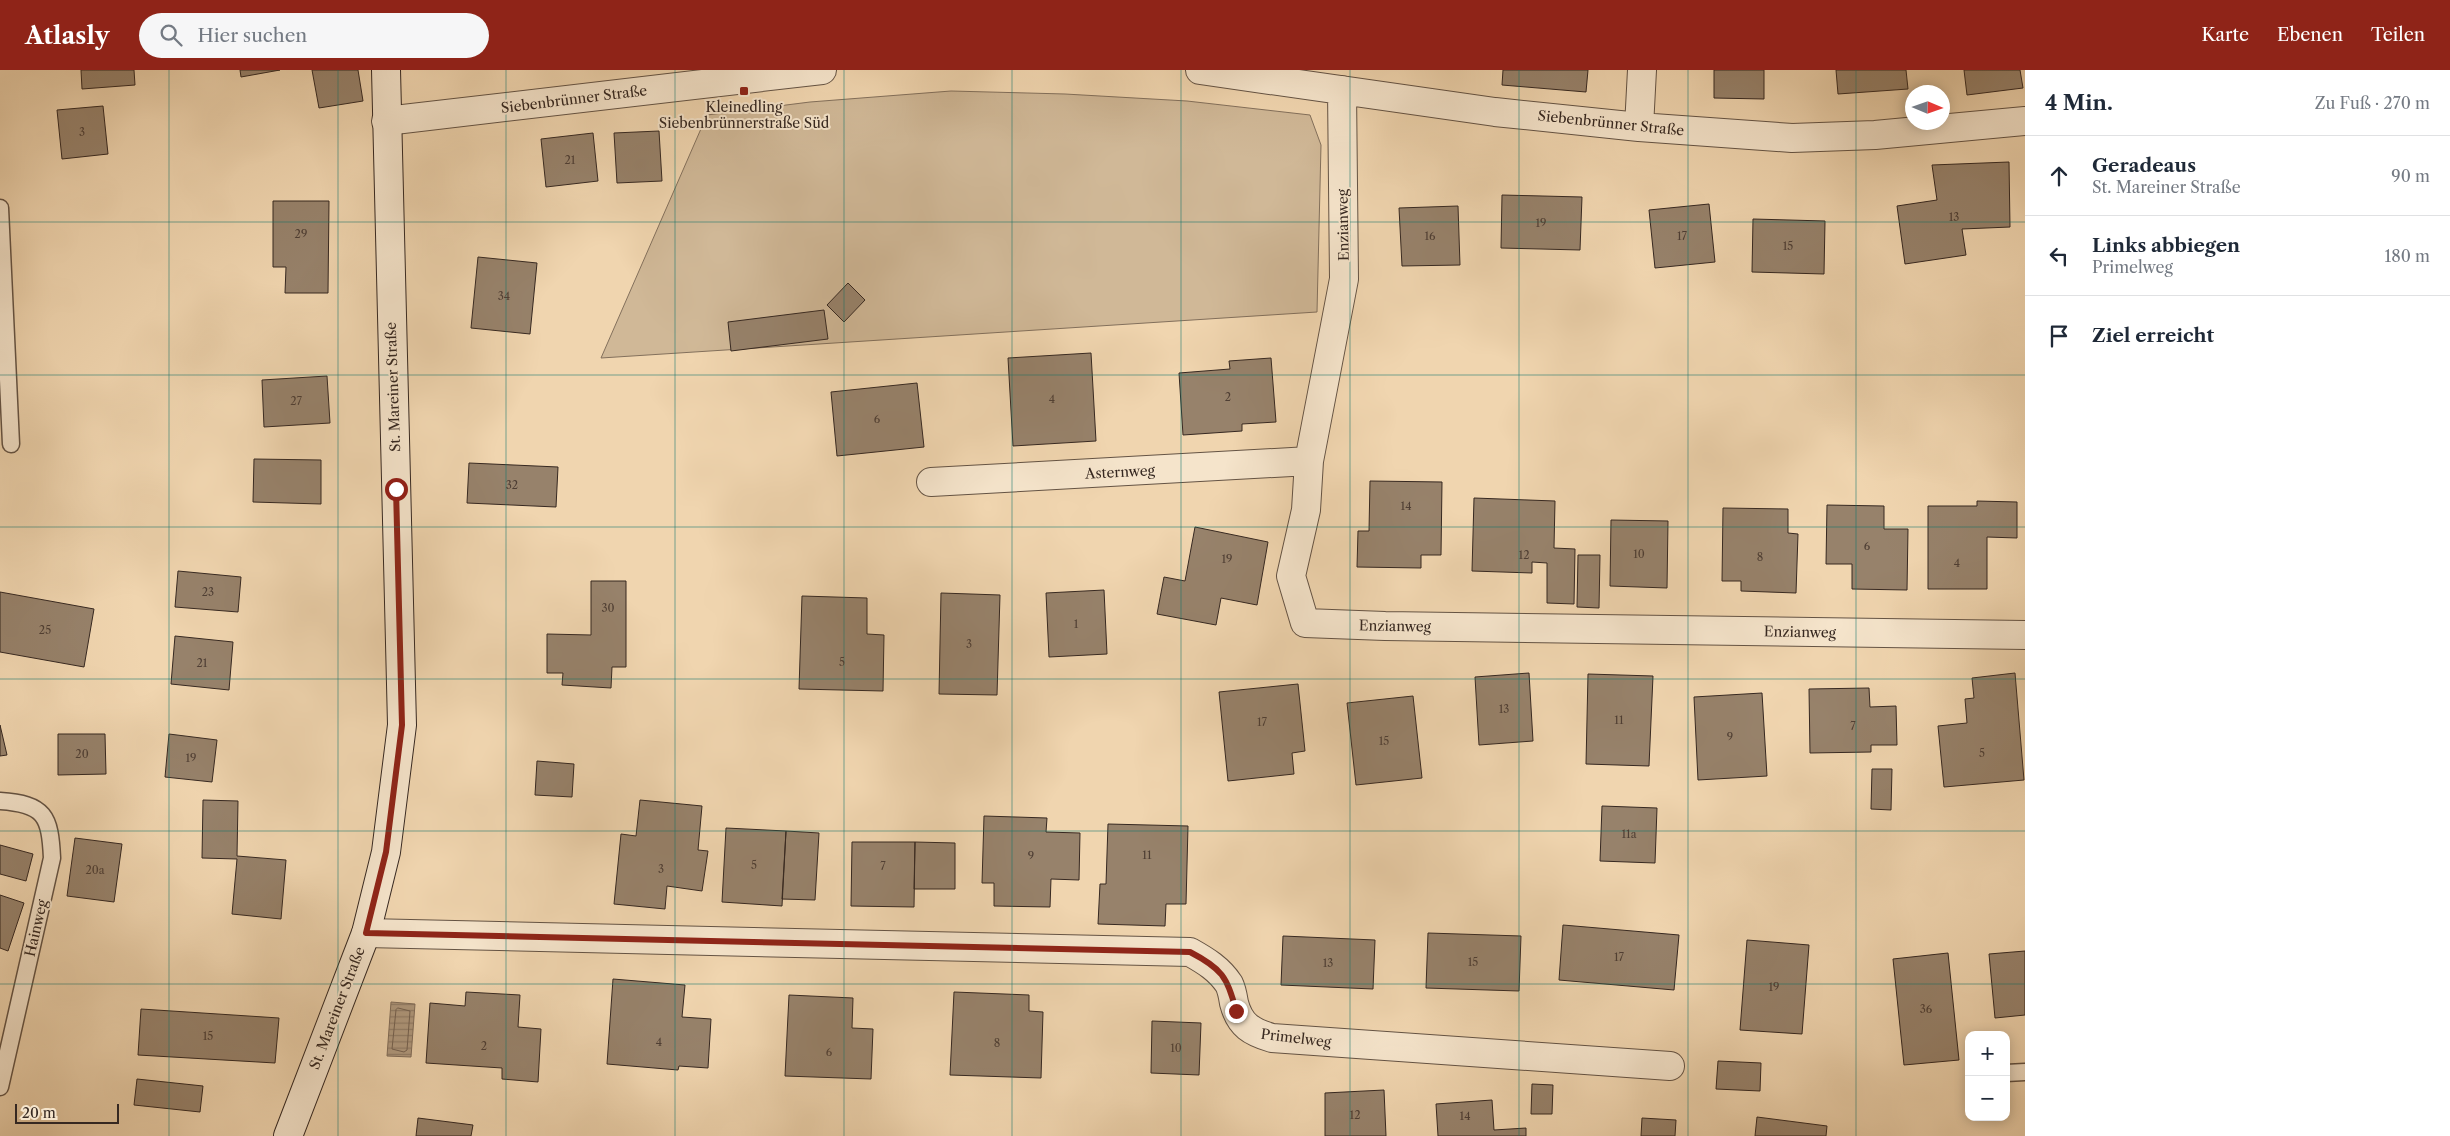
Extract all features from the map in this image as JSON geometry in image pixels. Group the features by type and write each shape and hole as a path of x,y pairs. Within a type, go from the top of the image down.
{"street":[{"name":"St. Mareiner Straße","path":"288,1136 366,933 386,852 402,725 386,70"},
{"name":"Siebenbrünner Straße","path":"386,121 822,70"},
{"name":"Siebenbrünner Straße","path":"1200,70 1495,112 1639,127 1792,138 1875,135 2025,122"},
{"path":"1639,127 1642,70"},
{"name":"Enzianweg","path":"1342,90 1344,279 1309,461 1306,510 1291,576 1305,623 1385,626 2025,635"},
{"name":"Asternweg","path":"931,482 1309,461"},
{"name":"Primelweg","path":"366,933 1190,952 1212,964 1230,986 1236,1011 1243,1023 1254,1032 1272,1038 1670,1066"}],"lane":[{"path":"0,208 11,444"},
{"name":"Hainweg","path":"0,801 21,802 39,812 50,828 52,858 0,1087"},
{"path":"2010,1073 2025,1072"}],"shaded area":[{"path":"951,91 1065,94 1187,101 1310,115 1321,145 1317,312 601,358 707,115 810,102"}],"water":[{"path":"391,1002 415,1004 411,1057 387,1056"}],"building":[{"path":"81,70 134,70 135,85 82,89"},
{"path":"240,70 280,70 241,77"},
{"path":"312,70 358,70 363,101 319,108"},
{"path":"1503,70 1588,70 1586,92 1502,85"},
{"path":"1714,70 1764,70 1764,99 1714,98"},
{"path":"1836,70 1906,70 1908,85 1905,85 1905,89 1838,94"},
{"path":"1964,70 2020,70 2023,88 1967,95"},
{"path":"103,106 108,154 62,159 57,110"},
{"path":"659,131 662,181 617,183 614,133"},
{"path":"593,133 598,181 546,187 541,139"},
{"path":"2009,162 2010,227 1962,229 1966,255 1905,264 1897,206 1937,200 1932,165"},
{"path":"1502,195 1582,197 1580,250 1501,248"},
{"path":"273,201 329,201 328,293 285,293 286,267 273,267"},
{"path":"1709,204 1715,262 1655,268 1649,210"},
{"path":"1458,206 1460,265 1402,266 1399,208"},
{"path":"1753,219 1825,221 1824,274 1752,272"},
{"path":"478,257 537,263 530,334 471,328"},
{"path":"848,283 865,300 844,322 827,305"},
{"path":"824,310 828,339 731,351 728,322"},
{"path":"1091,353 1096,441 1013,446 1008,358"},
{"path":"1271,358 1276,422 1242,424 1242,431 1183,435 1179,373 1230,369 1229,361"},
{"path":"327,376 330,423 264,427 262,380"},
{"path":"917,383 924,447 837,456 831,392"},
{"path":"254,459 321,460 321,504 253,502"},
{"path":"469,463 558,467 556,507 467,503"},
{"path":"1370,481 1442,482 1441,555 1421,555 1421,568 1357,567 1358,531 1369,531"},
{"path":"1474,498 1555,501 1554,548 1575,549 1574,604 1547,603 1547,563 1532,562 1532,573 1472,571"},
{"path":"1977,501 2017,502 2017,538 1987,537 1987,589 1928,589 1928,506 1977,506"},
{"path":"1827,505 1884,506 1884,529 1908,529 1907,590 1852,589 1852,564 1826,564"},
{"path":"1723,508 1788,509 1788,533 1798,534 1796,593 1741,591 1741,581 1722,581"},
{"path":"1611,520 1668,521 1667,588 1610,586"},
{"path":"1195,527 1268,542 1257,605 1221,598 1216,625 1157,614 1164,577 1185,581"},
{"path":"1578,555 1600,555 1599,608 1577,607"},
{"path":"178,571 241,577 238,612 175,607"},
{"path":"591,581 626,581 626,667 612,667 611,688 562,685 563,673 547,673 547,634 591,635"},
{"path":"1104,590 1107,654 1049,657 1046,593"},
{"path":"0,592 94,609 84,667 0,652"},
{"path":"941,593 1000,595 997,695 939,694"},
{"path":"802,596 867,598 867,634 884,635 883,691 799,689"},
{"path":"175,636 233,642 229,690 171,684"},
{"path":"1529,673 1533,741 1479,745 1475,677"},
{"path":"2015,673 2024,780 1944,787 1938,726 1967,723 1965,699 1974,698 1972,678"},
{"path":"1588,674 1653,676 1649,766 1586,764"},
{"path":"1298,684 1305,751 1292,753 1294,774 1228,781 1219,692"},
{"path":"1869,688 1870,707 1896,706 1897,745 1871,745 1871,752 1810,753 1809,689"},
{"path":"1762,693 1767,776 1698,780 1694,697"},
{"path":"1413,696 1422,778 1356,785 1347,703"},
{"path":"0,725 7,755 0,756"},
{"path":"58,734 105,734 106,774 58,775"},
{"path":"169,734 217,740 212,782 165,777"},
{"path":"537,761 574,764 572,797 535,795"},
{"path":"1872,769 1892,769 1891,810 1871,809"},
{"path":"203,800 238,801 237,856 286,860 281,919 232,914 237,859 202,858"},
{"path":"640,800 702,806 698,850 708,851 702,891 667,886 665,909 614,904 621,834 636,836"},
{"path":"1602,806 1657,808 1655,863 1600,861"},
{"path":"984,816 1047,818 1046,832 1080,833 1079,880 1051,879 1050,907 994,906 994,883 982,883"},
{"path":"1108,824 1188,826 1186,904 1166,904 1165,926 1098,924 1100,884 1106,884"},
{"path":"726,828 786,831 782,906 722,902"},
{"path":"786,831 819,833 815,900 782,899"},
{"path":"75,838 122,844 114,902 67,896"},
{"path":"852,842 915,842 914,907 851,906"},
{"path":"915,842 955,843 955,889 914,889"},
{"path":"0,845 33,854 26,881 0,874"},
{"path":"0,895 24,903 8,951 0,948"},
{"path":"1563,925 1679,935 1674,990 1559,980"},
{"path":"1428,933 1521,936 1519,991 1426,988"},
{"path":"1283,936 1375,940 1373,989 1281,985"},
{"path":"1747,940 1809,945 1802,1034 1740,1030"},
{"path":"2025,951 2025,1015 1995,1018 1989,954"},
{"path":"1948,953 1959,1060 1904,1065 1893,959"},
{"path":"613,979 685,985 682,1017 711,1019 708,1068 679,1066 678,1070 607,1064"},
{"path":"466,992 520,995 518,1027 541,1029 538,1082 502,1079 502,1068 426,1063 430,1003 465,1006"},
{"path":"954,992 1029,995 1029,1011 1043,1012 1041,1078 950,1075"},
{"path":"789,995 853,998 852,1028 873,1029 871,1079 785,1076"},
{"path":"141,1009 279,1018 275,1063 138,1055"},
{"path":"1152,1021 1201,1023 1199,1075 1151,1073"},
{"path":"1718,1061 1761,1063 1760,1091 1716,1089"},
{"path":"137,1079 203,1086 200,1112 134,1105"},
{"path":"1532,1084 1553,1085 1552,1114 1531,1114"},
{"path":"1384,1090 1386,1136 1325,1136 1325,1093"},
{"path":"1492,1100 1494,1130 1526,1128 1526,1136 1438,1136 1436,1104"},
{"path":"1757,1117 1827,1126 1826,1136 1755,1136"},
{"path":"418,1118 473,1125 471,1136 416,1136"},
{"path":"1642,1118 1676,1120 1675,1136 1641,1136"}],"place":[{"name":"Kleinedling Siebenbrünnerstraße Süd","path":"744,91"}],"route":[{"path":"396,489 402,725 386,852 366,933 1190,952 1212,964 1230,986 1236,1011"}]}
